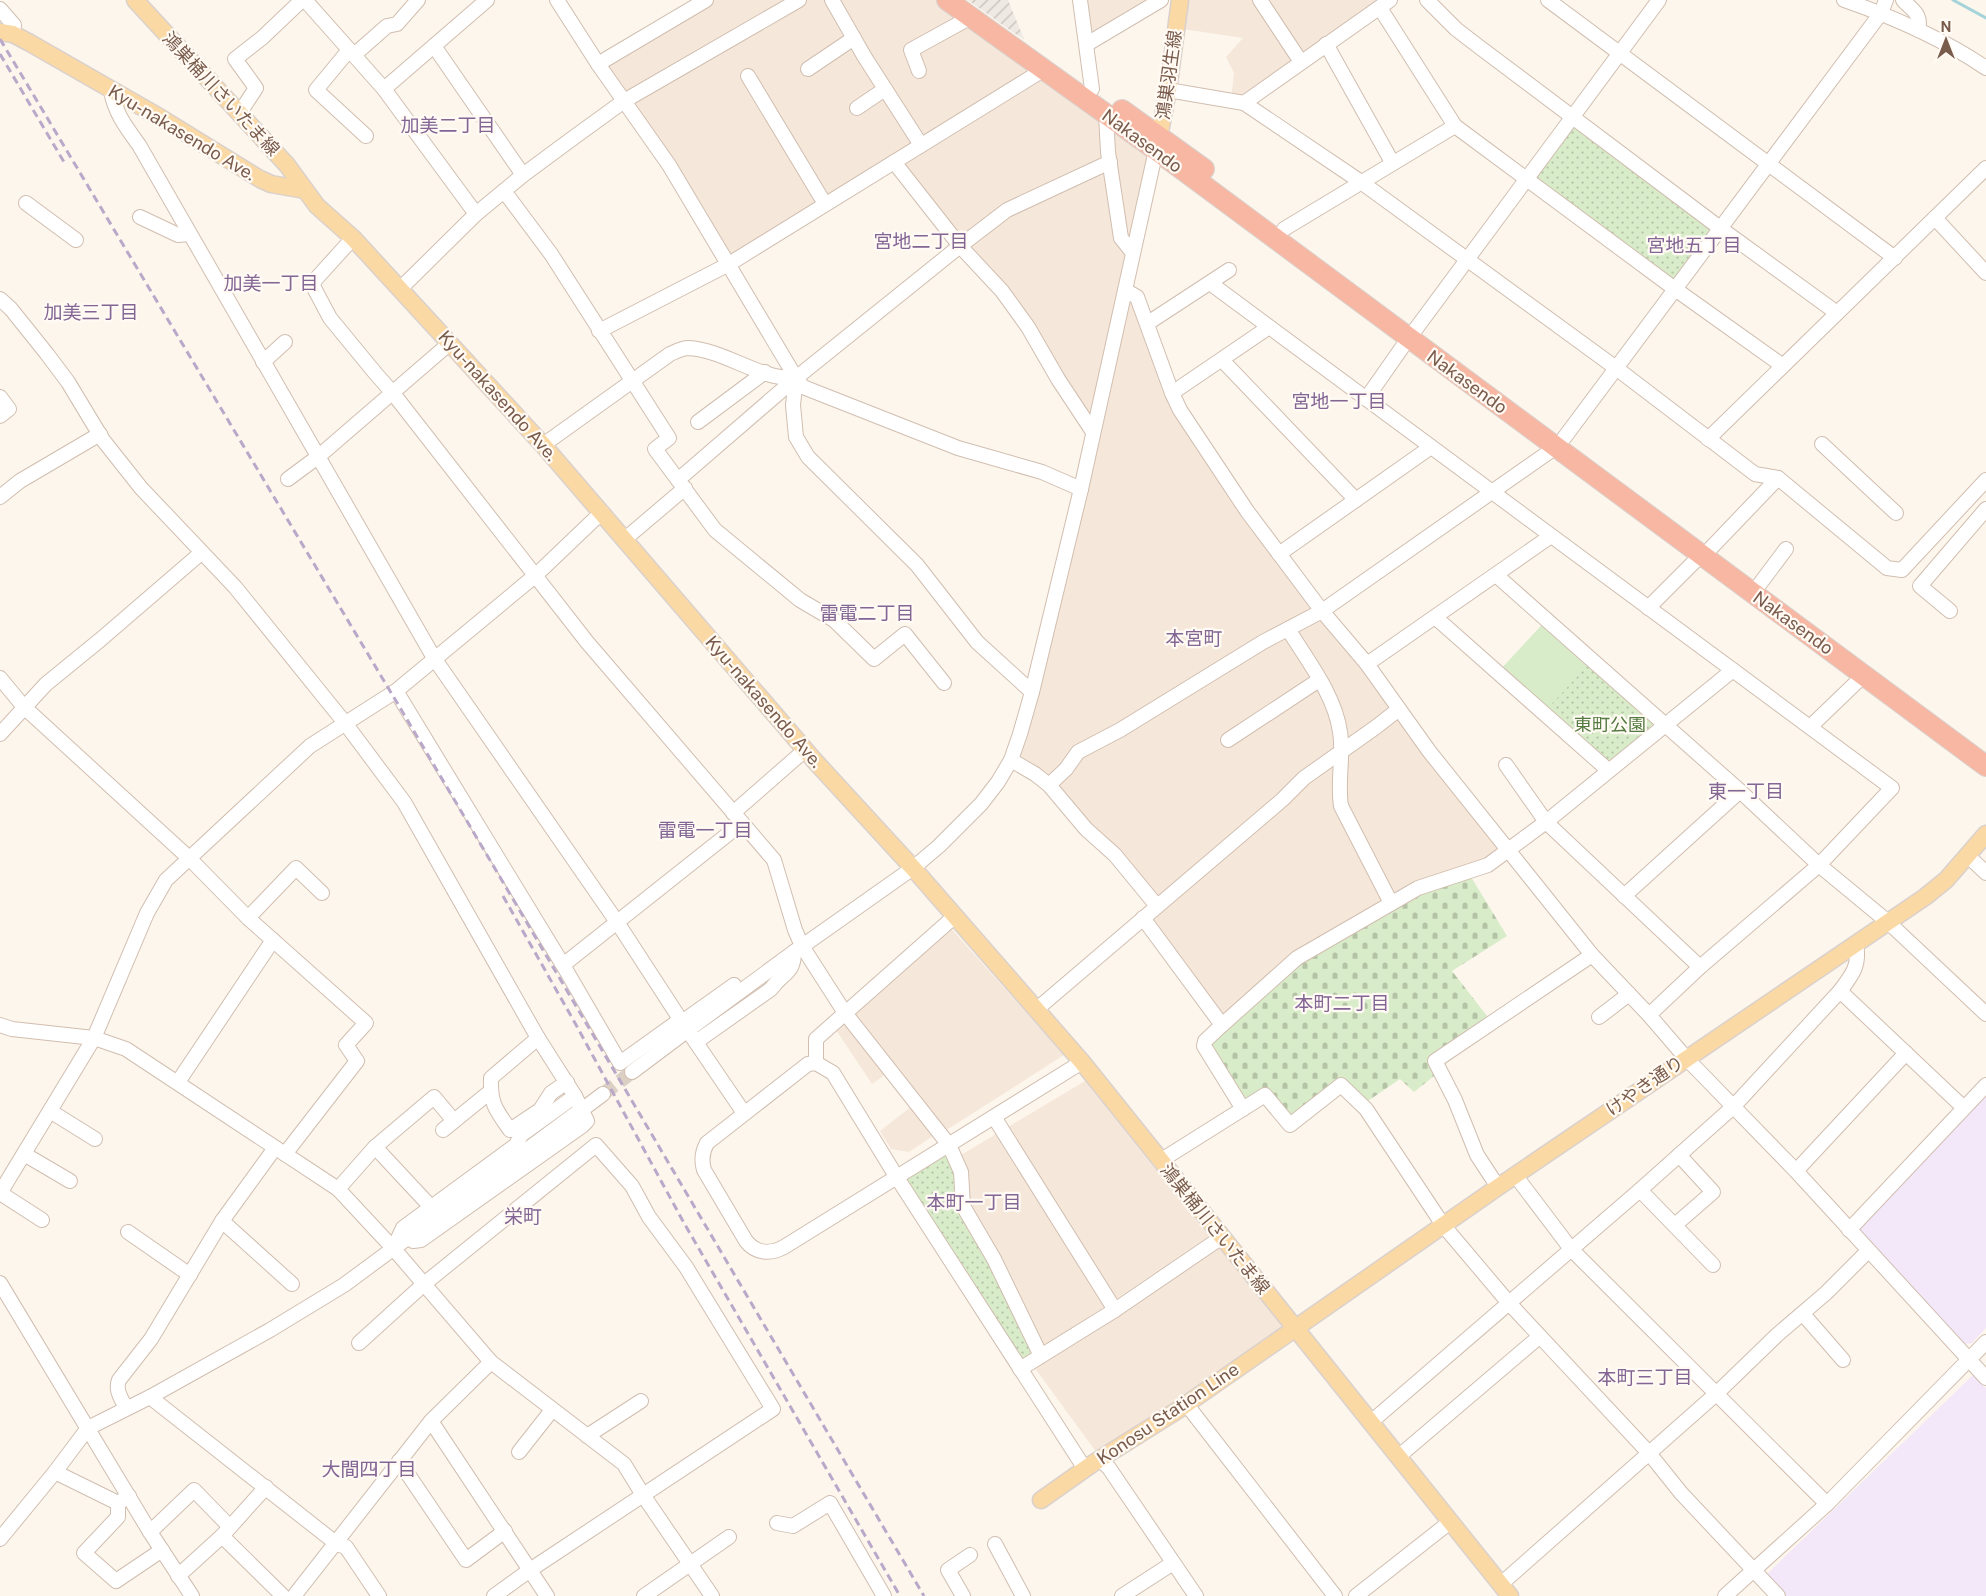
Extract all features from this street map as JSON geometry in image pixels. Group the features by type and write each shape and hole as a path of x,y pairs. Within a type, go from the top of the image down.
{"highway":[{"name":"Nakasendo","path":"947,0 969,9 1092,89 1158,143 1412,335 1705,552 1864,675 1986,766"},
{"name":"Nakasendo","path":"969,9 1043,70 1106,115 1158,143 1284,229 1412,335"},
{"name":"Nakasendo","path":"1705,552 1760,585 1986,750"}],"main road":[{"name":"鴻巣桶川さいたま線","path":"135,0 287,165 305,190"},
{"name":"鴻巣羽生線","path":"1158,143 1168,90 1180,0"},
{"name":"Kyu-nakasendo Ave.","path":"7,33 161,118 271,184 305,190 317,206 353,238 543,445 805,750 913,868"},
{"name":"けやき通り","path":"1295,1328 1686,1058 1888,922 1946,880 1986,834"},
{"name":"鴻巣桶川さいたま線","path":"913,868 1082,1062 1507,1593"},
{"name":"Konosu Station Line","path":"1041,1500 1100,1459 1187,1405 1295,1328"}],"street":[{"path":"366,136 316,90 352,52 387,26 397,24 418,0"},
{"path":"384,89 487,0"},
{"path":"557,0 598,64 669,165 803,387 958,448 1042,472 1081,489"},
{"path":"400,289 476,214 523,175 624,101 799,0"},
{"path":"832,0 921,145"},
{"path":"1080,0 1092,89"},
{"path":"1087,44 1161,0"},
{"path":"1260,0 1301,62"},
{"path":"1427,0 1456,30 1720,228 1837,313"},
{"path":"1548,0 1618,54 1895,258"},
{"path":"1366,398 1525,178 1658,0"},
{"path":"1844,0 1884,6 1918,30 1986,68"},
{"path":"1903,0 1918,16 1920,21 1918,30"},
{"path":"239,114 256,88 235,59 306,1 384,89 476,214"},
{"path":"598,64 702,1"},
{"path":"1244,103 1385,4 1455,126 1675,289 1783,366"},
{"path":"1049,786 1066,769 1078,752 1120,730 1263,642 1322,611 1492,493 1560,443 1769,164 1884,6"},
{"path":"0,9 14,25 7,33"},
{"path":"919,70 911,50 969,9"},
{"path":"808,69 854,38"},
{"path":"1326,44 1392,162"},
{"path":"434,46 523,175"},
{"path":"599,330 729,264 1043,70"},
{"path":"748,76 825,204"},
{"path":"858,108 885,89"},
{"path":"1168,90 1244,103 1361,182 1616,368 1755,474 1778,478 1887,568 1902,570 1986,480"},
{"path":"112,91 114,105 120,118 139,145 434,658 617,922 744,1113"},
{"path":"1106,115 1110,162 1122,238 1133,253"},
{"path":"1284,229 1392,162 1455,126"},
{"path":"696,1042 770,988 779,977 791,969 798,949 913,868 939,846 981,804 998,782 1011,760 1032,692 1081,489 1158,143"},
{"path":"894,162 960,246 1002,291 1028,327 1050,362 1058,379 1093,432"},
{"path":"625,539 796,378 960,246 1007,210 1110,162"},
{"path":"1708,439 1986,168"},
{"path":"504,191 551,254 669,438 655,449 715,530 800,600 834,620 874,660 905,634 944,683"},
{"path":"26,203 76,240"},
{"path":"140,217 178,235 189,234"},
{"path":"1935,218 1986,272"},
{"path":"353,238 315,280 313,286 330,318 392,392 587,642 774,860 795,930 798,949 845,1013 949,1145 962,1172 963,1206 994,1259 1041,1356"},
{"path":"1148,323 1230,270"},
{"path":"1210,283 1892,788 1819,865 1700,967 1649,1015"},
{"path":"1125,290 1137,297 1180,410 1247,511 1322,611 1367,664 1429,751 1592,955 1649,1015 1686,1058 1796,1171 1986,1378"},
{"path":"0,299 11,309 63,375 100,434 141,488 235,587 345,724 404,802 538,1038 567,1082 584,1113"},
{"path":"1172,393 1269,327"},
{"path":"263,362 285,342"},
{"path":"288,479 319,456 450,343"},
{"path":"543,445 670,354 686,348 716,354 782,379 796,378"},
{"path":"1222,360 1356,500"},
{"path":"698,422 765,372"},
{"path":"796,378 793,405 796,437 808,457 917,565 977,642 1032,692"},
{"path":"0,397 9,409 0,416"},
{"path":"0,496 20,481 100,434"},
{"path":"1822,444 1896,513"},
{"path":"1279,554 1431,447"},
{"path":"1648,608 1778,478"},
{"path":"1950,611 1920,586 1984,511 1967,500"},
{"path":"42,1220 0,1193 94,1038 147,913 166,880 310,746 396,691 536,575 602,512"},
{"path":"1367,664 1551,536"},
{"path":"1760,585 1786,549"},
{"path":"0,734 46,684 100,640 201,552"},
{"path":"1496,575 1740,790 1819,865 1888,922 1986,1014"},
{"path":"1435,617 1608,770"},
{"path":"1288,629 1332,700 1340,732 1338,790 1341,806 1391,903"},
{"path":"1243,1109 1204,1046 1205,1041 1222,1025 1297,958 1418,888 1488,865 1546,822 1732,670"},
{"path":"1810,727 1864,675"},
{"path":"0,678 24,707 189,858 248,918 366,1023 346,1046 357,1061 222,1221 151,1339 119,1380 117,1386 118,1393 126,1408"},
{"path":"1228,740 1319,680"},
{"path":"396,691 563,965 620,1063 685,1026"},
{"path":"1037,1009 1282,800 1304,778 1399,709"},
{"path":"563,965 617,922 738,818 805,750"},
{"path":"1011,760 1035,774 1049,786 1086,829 1115,856 1157,906"},
{"path":"1506,765 1546,822 1700,967"},
{"path":"1624,896 1740,790"},
{"path":"1968,856 1986,873"},
{"path":"248,918 296,868 322,893"},
{"path":"816,1063 816,1039 955,916"},
{"path":"1143,918 1222,1025"},
{"path":"178,1082 273,940"},
{"path":"1371,1422 1640,1190 1733,1107 1840,991 1853,973 1859,958 1856,944"},
{"path":"632,1072 685,1026 789,945 798,949"},
{"path":"1498,1187 1477,1155 1455,1100 1436,1061 1592,955"},
{"path":"1840,991 1964,1108"},
{"path":"1599,1017 1629,994"},
{"path":"0,1025 94,1038 126,1050 178,1082 338,1189 393,1248 491,1362 624,1464 712,1596"},
{"path":"538,1038 491,1078 494,1107 510,1130 540,1110 551,1092 567,1082"},
{"path":"1796,1171 1906,1053"},
{"path":"1082,1062 896,1176 784,1247 772,1252 756,1250 746,1241 704,1170 702,1163 702,1155 707,1143 808,1064 816,1063 833,1073 896,1176 1085,1469"},
{"path":"1160,1160 1265,1096 1290,1125 1341,1085 1366,1109 1443,1225 1508,1302 1649,1453 1681,1493 1778,1596"},
{"path":"1849,1230 1986,1085"},
{"path":"338,1189 375,1147 434,1097 449,1126 491,1091"},
{"path":"0,1538 55,1472 88,1428 150,1396 313,1305 408,1236 414,1241 421,1240 584,1113 603,1094"},
{"path":"393,1248 403,1228 516,1145 521,1135 575,1096"},
{"path":"50,1111 95,1139"},
{"path":"994,1117 1115,1310"},
{"path":"359,1343 424,1284 596,1145 632,1186 649,1217 686,1267 774,1409 530,1570 494,1596"},
{"path":"375,1147 431,1207"},
{"path":"24,1154 70,1181"},
{"path":"1675,1225 1713,1192 1679,1155"},
{"path":"1515,1176 1571,1249 1827,1504"},
{"path":"1640,1190 1714,1265"},
{"path":"222,1221 292,1284"},
{"path":"128,1232 190,1275"},
{"path":"1020,1369 1115,1310 1222,1237"},
{"path":"1507,1593 1649,1453 1716,1394 1777,1335 1826,1293 1868,1251"},
{"path":"2,1291 88,1428 123,1500 150,1532 192,1596"},
{"path":"1802,1314 1843,1360"},
{"path":"1398,1457 1539,1336"},
{"path":"1725,1596 1827,1504 1986,1342"},
{"path":"303,1592 399,1461 432,1421 491,1362"},
{"path":"150,1396 337,1544 346,1547 379,1596"},
{"path":"586,1436 641,1401"},
{"path":"1187,1405 1335,1596"},
{"path":"519,1452 552,1410"},
{"path":"432,1421 547,1596"},
{"path":"1100,1459 1109,1468 1196,1596"},
{"path":"399,1461 466,1560 505,1531"},
{"path":"55,1472 123,1500"},
{"path":"178,1576 226,1532 266,1487"},
{"path":"150,1532 194,1490 226,1532 283,1596"},
{"path":"123,1500 118,1517 84,1553 116,1581 162,1550"},
{"path":"777,1524 793,1526 830,1503 884,1596"},
{"path":"1356,1596 1450,1522"},
{"path":"644,1596 729,1537"},
{"path":"995,1544 1024,1596"},
{"path":"963,1596 948,1570 970,1555"},
{"path":"1122,1596 1173,1563"}],"shaded area":[{"path":"706,0 947,0 1156,150 1129,271 1172,393 1247,511 1508,850 1222,1025 1143,918 1157,906 1049,785 1011,760 1093,432 1050,362 894,162 729,264 598,64"},
{"path":"968,0 1008,0 1024,39 1014,33"},
{"path":"1080,0 1161,0 1087,44"},
{"path":"1179,0 1388,0 1244,103 1231,100 1234,73 1226,57 1243,38 1176,28"},
{"path":"949,926 1064,1055 945,1131 850,1013"},
{"path":"845,1013 890,1071 872,1084 832,1024"},
{"path":"1085,1081 1209,1236 1103,1308 1041,1347 968,1201 961,1155"},
{"path":"1986,1093 1986,1328 1972,1343 1965,1344 1857,1228"},
{"path":"916,1103 939,1132 909,1152 891,1149 880,1131"},
{"path":"1216,1242 1282,1322 1281,1329 1097,1453 1034,1367"},
{"path":"1973,1375 1986,1388 1986,1596 1786,1596 1767,1574"}],"green space":[{"path":"1575,127 1711,228 1712,233 1674,282 1537,181 1536,176 1572,128"},
{"name":"東町公園","path":"1542,625 1655,725 1654,731 1610,763 1502,668"},
{"path":"1542,625 1588,665 1547,709 1502,668"},
{"path":"1468,872 1507,936 1452,971 1491,1021 1433,1063 1439,1072 1414,1092 1400,1079 1362,1105 1341,1085 1290,1125 1265,1096 1243,1109 1205,1041 1297,958 1365,918"},
{"path":"949,1145 963,1206 1041,1356 1020,1369 896,1176"}],"waterway":[{"path":"1953,0 1986,18"}],"tunnel":[{"path":"603,1094 632,1072"}],"railway":[{"path":"0,39 402,711 924,1596"},
{"path":"0,54 64,162"},
{"path":"503,896 684,1223 900,1596"}],"district":[{"name":"加美二丁目","path":"448,125"},
{"name":"宮地二丁目","path":"921,241"},
{"name":"宮地五丁目","path":"1694,245"},
{"name":"加美一丁目","path":"271,283"},
{"name":"加美三丁目","path":"91,312"},
{"name":"宮地一丁目","path":"1339,401"},
{"name":"雷電二丁目","path":"867,613"},
{"name":"本宮町","path":"1194,638"},
{"name":"東一丁目","path":"1746,791"},
{"name":"雷電一丁目","path":"705,830"},
{"name":"本町二丁目","path":"1342,1003"},
{"name":"本町一丁目","path":"974,1202"},
{"name":"栄町","path":"523,1216"},
{"name":"本町三丁目","path":"1645,1377"},
{"name":"大間四丁目","path":"369,1469"}]}
